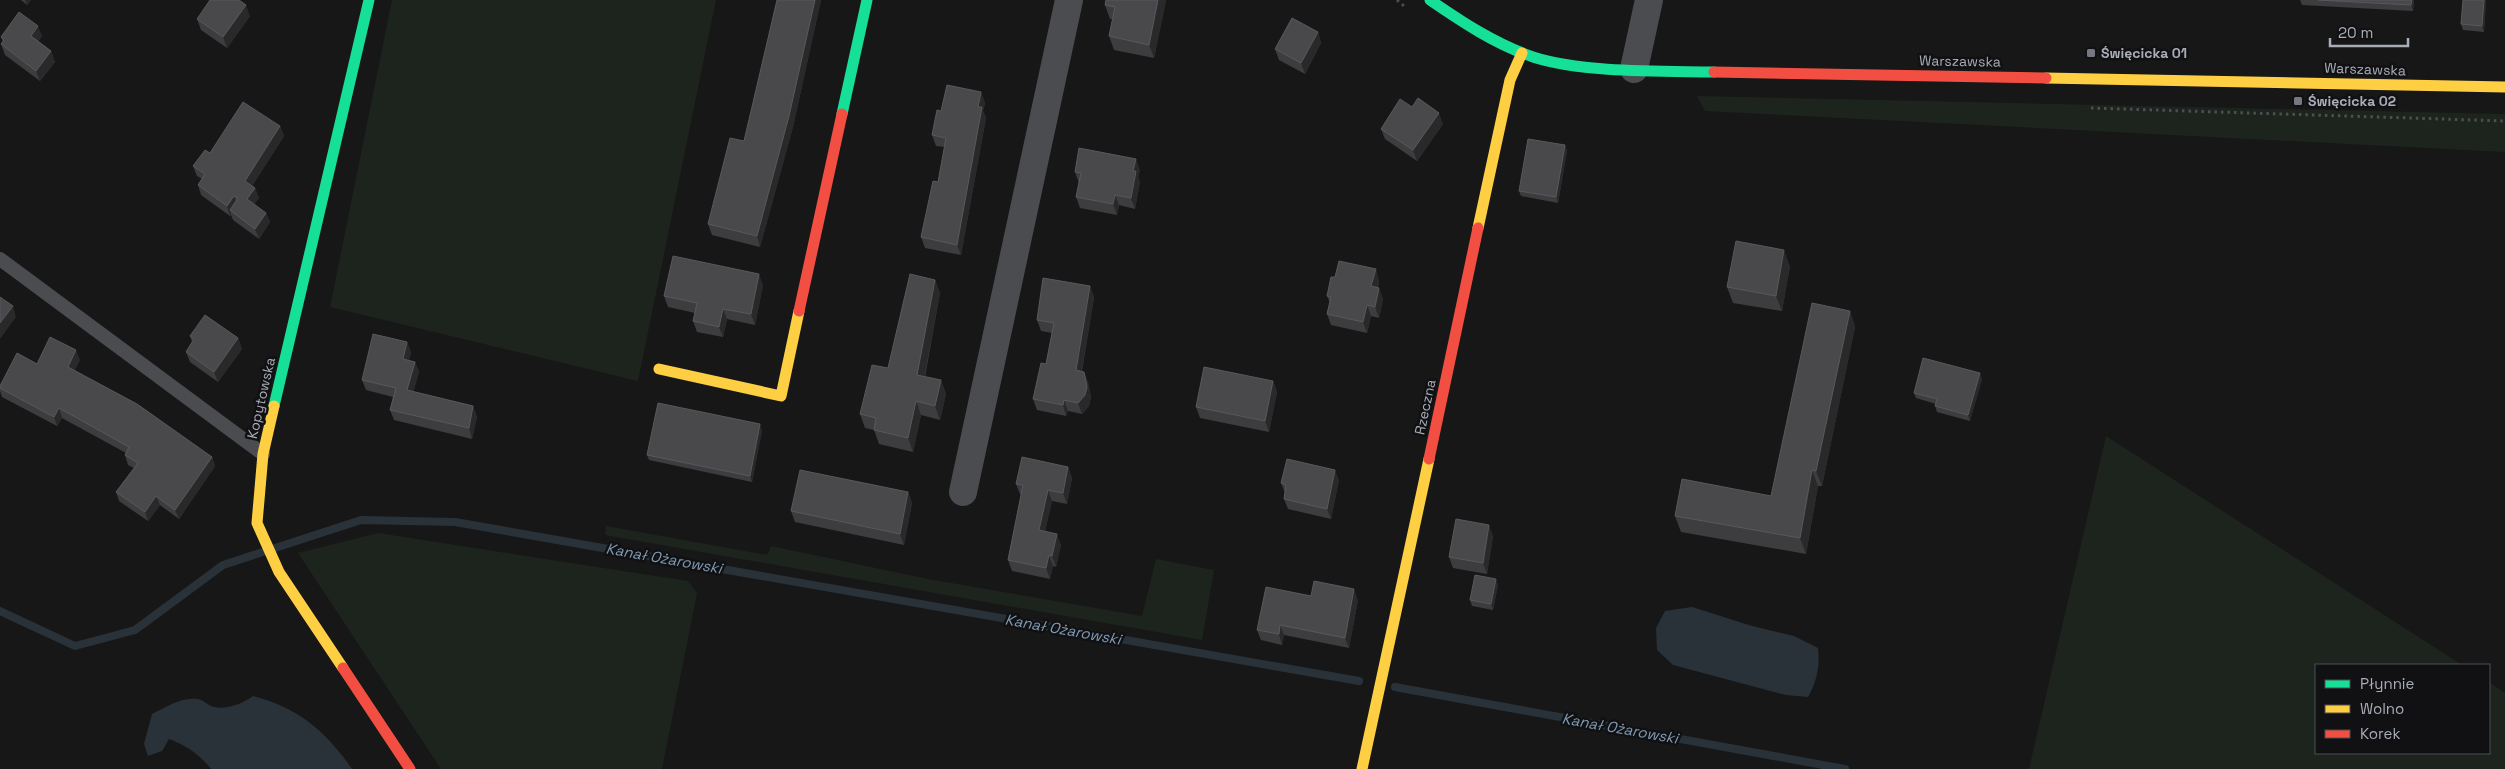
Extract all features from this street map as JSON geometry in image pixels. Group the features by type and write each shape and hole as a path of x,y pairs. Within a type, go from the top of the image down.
{"street":[{"name":"Kopytowska","path":"369,0 263,454 257,523 280,572 410,769"},
{"path":"659,370 781,396 867,0"},
{"path":"963,492 1068,0"},
{"name":"Warszawska","path":"1430,0 1522,53 1548,61 1634,69 2505,87"},
{"path":"1634,69 1649,0"},
{"name":"Rzeczna","path":"1362,769 1510,80 1522,53"}],"lane":[{"path":"0,259 263,454"}],"shaded area":[{"path":"392,0 716,0 638,381 330,307"},
{"path":"1697,96 2505,114 2505,152 1705,111"},
{"path":"2106,436 2460,664 2315,664 2315,754 2490,754 2490,683 2505,693 2505,769 2029,769"},
{"path":"606,526 767,555 771,546 928,579 1142,616 1156,559 1214,570 1202,640 605,535"},
{"path":"378,533 688,581 697,593 662,769 441,769 298,553"},
{"path":"1692,607 1752,626 1794,636 1818,648 1819,661 1817,673 1808,697 1786,695 1673,665 1657,650 1656,628 1665,611"},
{"path":"253,696 283,707 309,722 332,743 352,769 211,769 192,751 169,739 162,751 148,756 144,744 152,714 174,703 185,700 199,699 211,706 222,708 244,702"}],"building":[{"path":"210,0 239,0 246,5 223,37 197,19"},
{"path":"777,0 815,0 789,116 757,236 708,224 730,138 744,141"},
{"path":"1106,0 1158,0 1149,45 1109,36 1115,7 1105,5"},
{"path":"2318,0 2412,0 2411,5"},
{"path":"2463,0 2484,0 2482,26 2461,24"},
{"path":"19,12 38,26 31,36 51,51 36,71 1,44 4,40 1,37"},
{"path":"1292,18 1318,32 1301,63 1275,49"},
{"path":"947,85 981,92 978,107 982,107 957,245 921,237 933,181 938,182 946,138 932,135 937,110 941,111"},
{"path":"1418,98 1439,113 1413,150 1381,129 1400,99 1412,107"},
{"path":"243,102 280,126 245,181 255,188 247,199 266,213 255,229 230,210 238,198 234,196 227,206 198,185 205,174 193,166 205,150 210,153"},
{"path":"1528,139 1565,145 1556,197 1519,191"},
{"path":"1079,148 1136,159 1133,171 1136,171 1131,198 1115,195 1113,204 1076,197 1081,173 1075,172"},
{"path":"1736,241 1784,250 1776,296 1727,287"},
{"path":"673,256 759,274 751,314 723,309 719,327 693,321 697,303 664,296"},
{"path":"1339,261 1376,269 1371,286 1379,288 1375,307 1367,305 1363,322 1327,314 1331,297 1327,296 1331,277 1335,277"},
{"path":"910,274 935,280 917,375 941,380 935,406 916,401 908,438 874,430 876,418 860,414 872,365 888,368"},
{"path":"1043,278 1090,286 1076,370 1084,372 1087,387 1085,395 1078,403 1064,400 1063,405 1033,399 1041,363 1046,364 1054,323 1037,320"},
{"path":"0,297 13,306 0,323"},
{"path":"1812,303 1850,311 1816,471 1812,470 1800,538 1675,516 1682,479 1771,496"},
{"path":"205,315 238,338 214,372 186,352 194,339 190,336"},
{"path":"373,334 407,342 403,359 415,362 407,390 473,406 469,428 390,410 396,388 362,380"},
{"path":"50,337 76,350 68,367 137,404 212,457 175,510 156,496 145,512 116,492 138,463 125,455 129,447 59,408 54,417 0,388 17,353 37,364"},
{"path":"1923,358 1980,373 1968,415 1935,406 1937,399 1914,393"},
{"path":"1204,367 1273,381 1265,421 1196,407"},
{"path":"658,403 760,424 750,476 647,455"},
{"path":"1022,457 1068,467 1063,493 1048,490 1039,530 1057,534 1052,556 1049,555 1046,568 1008,560 1023,485 1016,484"},
{"path":"1287,459 1335,470 1327,509 1284,499 1286,485 1281,483"},
{"path":"800,470 908,492 900,534 791,511"},
{"path":"1456,519 1489,525 1483,563 1449,557"},
{"path":"1475,575 1496,579 1491,604 1470,600"},
{"path":"1314,581 1354,589 1345,638 1280,625 1279,634 1257,630 1266,587 1311,596"}],"waterway":[{"name":"Kanał Ożarowski","path":"0,611 75,646 135,630 223,565 361,520 455,522 1359,681"},
{"name":"Kanał Ożarowski","path":"1395,687 1845,769"}],"traffic: fast":[{"path":"274,406 369,0"},
{"path":"842,114 867,0"},
{"path":"1430,0 1492,39 1533,57 1598,69 1714,72"}],"traffic: slow":[{"path":"1478,228 1510,80 1522,53"},
{"path":"2046,78 2505,87"},
{"path":"659,369 781,396 799,311"},
{"path":"274,406 263,454 257,523 279,572 343,668"},
{"path":"1362,769 1429,459"}],"traffic: jam":[{"path":"1714,72 2046,78"},
{"path":"799,311 842,114"},
{"path":"1429,459 1478,228"},
{"path":"343,668 410,769"}],"place":[{"name":"Święcicka 01","path":"2091,53"},
{"name":"Święcicka 02","path":"2298,101"}]}
